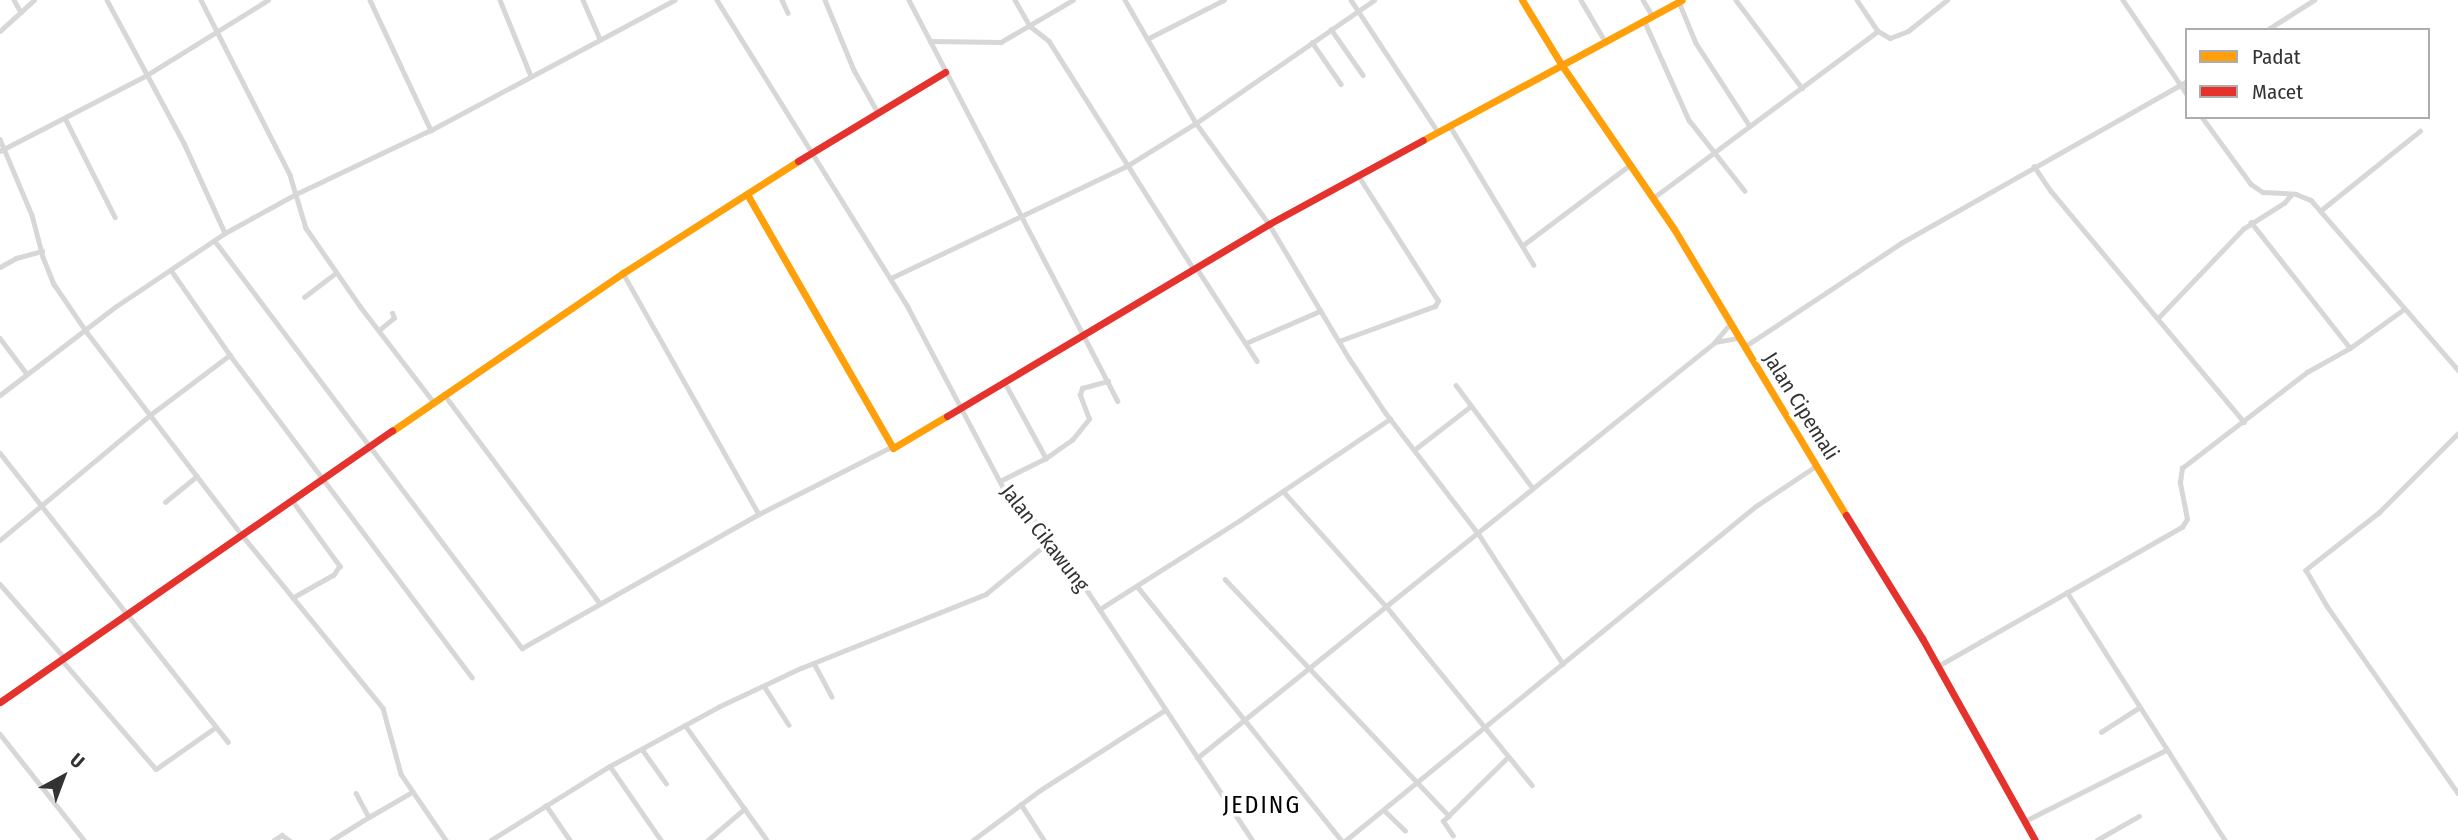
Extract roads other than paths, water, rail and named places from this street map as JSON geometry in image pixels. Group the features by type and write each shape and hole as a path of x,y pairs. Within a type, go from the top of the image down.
{"street":[{"path":"14,0 21,12"},
{"path":"0,31 34,0"},
{"path":"107,0 184,143 225,233"},
{"path":"201,0 290,175 306,228 336,273 433,401"},
{"path":"2,149 147,75 268,0"},
{"path":"370,0 431,130"},
{"path":"500,0 531,76"},
{"path":"583,0 600,39"},
{"path":"0,395 115,307 225,233 296,194 431,130 663,3 674,0"},
{"name":"Jalan Cikawung","path":"717,0 754,64 891,278 1009,497 1034,519 1100,609 1252,840"},
{"path":"782,0 788,13"},
{"path":"825,0 854,70 877,111"},
{"path":"909,0 1118,401"},
{"path":"1015,0 1030,26 1049,41 1127,166 1256,361"},
{"path":"930,41 977,39 995,43 1073,0"},
{"path":"1125,0 1196,123 1269,224 1320,311 1390,419 1478,533 1563,664"},
{"path":"1147,39 1212,3 1224,0"},
{"path":"1351,0 1438,132"},
{"path":"891,278 1127,166 1196,123 1367,2 1374,0"},
{"name":"Jalan Cipemali","path":"1522,0 1560,64 1653,198 1744,347 1938,666 2035,840"},
{"path":"1581,0 1605,40"},
{"path":"1643,0 1652,15"},
{"path":"1736,0 1802,88"},
{"path":"1857,0 1878,31 1893,38 1908,31 1947,0"},
{"path":"2123,0 2185,91"},
{"path":"2270,28 2314,0"},
{"path":"215,241 522,648 598,602 759,514 963,408 1083,332 1269,224 1680,1 1696,43 1750,126"},
{"path":"1644,19 1689,120 1745,191"},
{"path":"1331,29 1363,75"},
{"path":"1653,198 1878,31"},
{"path":"1312,43 1341,84"},
{"path":"0,702 125,612 242,535 370,444 623,273 877,111 945,72"},
{"path":"1744,347 1901,243 2185,81"},
{"path":"65,118 115,218"},
{"path":"2203,119 2251,184 2263,192 2307,198 2458,370"},
{"path":"1450,125 1534,265"},
{"path":"2320,211 2420,131"},
{"path":"0,139 54,284 86,331 242,535 383,708 388,719 398,768 446,840"},
{"path":"1522,246 1630,165"},
{"path":"2034,166 2051,191 2244,422"},
{"path":"1339,341 1435,306 1438,301 1357,175"},
{"path":"747,194 891,447"},
{"path":"2158,318 2251,222 2284,203 2292,194"},
{"path":"2251,222 2350,348"},
{"path":"0,267 16,258 42,254"},
{"path":"172,270 230,355 472,677"},
{"path":"304,297 336,273"},
{"path":"623,273 759,514"},
{"path":"1938,666 2182,527 2187,519 2180,482 2182,468 2307,372 2350,348 2404,309"},
{"path":"1246,343 1320,311"},
{"path":"379,330 394,318 392,313"},
{"path":"1197,758 1714,343 1729,325"},
{"path":"0,338 27,374"},
{"path":"1714,343 1738,338"},
{"path":"0,540 150,415 230,355"},
{"path":"1004,380 1046,458"},
{"path":"1000,481 1046,458 1072,439 1076,431 1088,423 1082,388 1108,381"},
{"path":"1457,386 1532,487"},
{"path":"444,394 598,602"},
{"path":"1414,450 1472,406"},
{"path":"1100,609 1390,419"},
{"path":"2458,434 2379,513 2306,570 2327,606 2458,793"},
{"path":"0,453 228,743"},
{"path":"1137,586 1243,721 1343,840 1385,811 1482,728 1756,506 1816,466"},
{"path":"165,502 197,476"},
{"path":"1283,491 1385,606 1482,728 1532,785"},
{"path":"292,500 340,566 334,575 293,598"},
{"path":"491,840 610,766 685,724 814,663 986,594 1051,540"},
{"path":"1225,579 1449,816"},
{"path":"0,584 156,769 216,727"},
{"path":"2067,592 2225,840"},
{"path":"814,663 832,697"},
{"path":"764,685 789,724"},
{"path":"2101,732 2140,707"},
{"path":"973,840 1021,804 1165,710"},
{"path":"685,724 767,840"},
{"path":"0,734 84,840"},
{"path":"642,749 666,783"},
{"path":"2025,821 2166,750"},
{"path":"1453,836 1443,824 1508,757"},
{"path":"610,766 662,840"},
{"path":"332,840 412,792"},
{"path":"356,793 369,817"},
{"path":"1021,804 1044,840"},
{"path":"546,806 570,840"},
{"path":"708,840 744,809"},
{"path":"1385,811 1405,830"},
{"path":"2097,840 2138,816"},
{"path":"274,840 282,835 289,840"}],"district":[{"name":"JEDING","path":"1262,806"}]}
